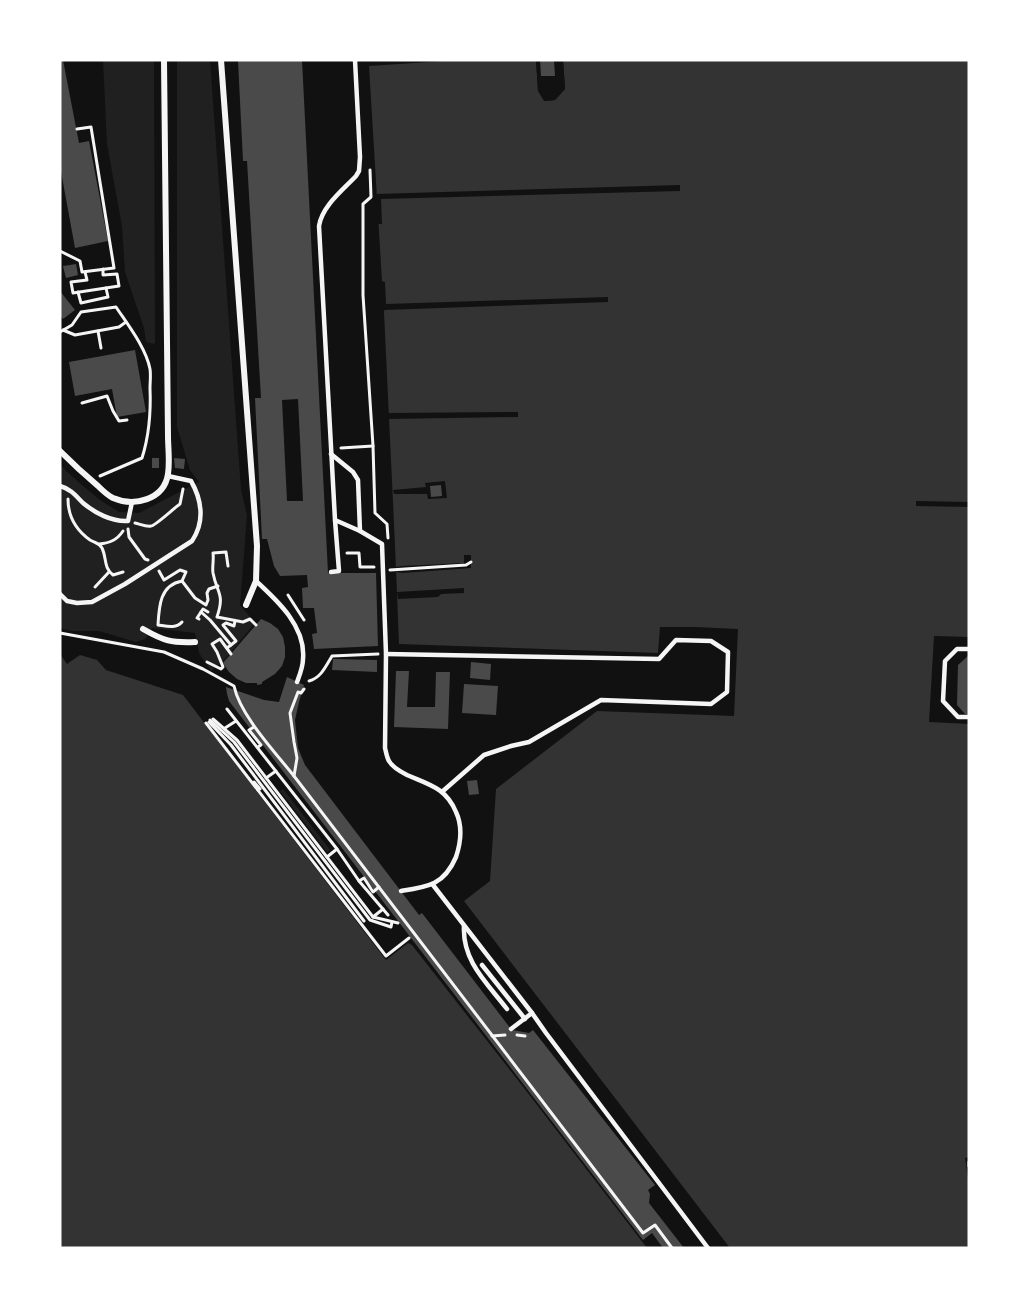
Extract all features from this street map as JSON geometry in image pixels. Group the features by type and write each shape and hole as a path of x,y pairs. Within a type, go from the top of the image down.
{"street":[{"path":"60,451 114,499 144,501 159,492 168,476 164,60"},
{"path":"221,60 257,546 256,581 246,606"},
{"path":"143,629 160,639 195,642"}],"lane":[{"path":"331,572 339,571 319,226 326,208 359,171 355,60"},
{"path":"331,451 356,476 359,486 360,531"},
{"path":"60,594 67,601 92,602 125,585 192,541 198,530 200,500 191,481 168,476"},
{"path":"60,486 69,489 85,505 99,514 122,521 128,521 132,502"},
{"path":"335,520 382,544 386,654 385,748 388,761 399,771 443,791 453,804 459,819 461,832 459,848 452,865 443,877 433,885 401,891"},
{"path":"256,581 288,615 301,638 303,659 297,682"},
{"path":"386,654 659,659 676,639 711,641 728,652 727,692 711,704 601,700 529,742 483,755 443,791"},
{"path":"969,649 957,649 945,661 943,700 958,717 969,717"},
{"path":"433,885 708,1248"},
{"path":"464,925 464,942 469,958 507,1009"},
{"path":"482,964 525,1019"},
{"path":"511,1029 532,1013"}],"path":[{"path":"77,129 91,127 114,268 85,272"},
{"path":"371,197 363,204 363,295 375,513 387,524 388,546"},
{"path":"60,251 80,261 82,272 85,272 87,280 71,282 73,293 119,286 117,274 103,275 103,269"},
{"path":"78,292 81,303 108,297 106,288"},
{"path":"94,300 97,310"},
{"path":"61,331 72,325 81,312 116,308 145,355 150,369 150,416 142,458 100,476"},
{"path":"61,331 75,335 119,327 126,322"},
{"path":"98,331 101,348"},
{"path":"82,403 107,396 119,422 128,420"},
{"path":"331,451 373,446"},
{"path":"128,521 155,526 164,515 180,504 185,479"},
{"path":"69,489 68,508 72,522 90,540 99,544 109,543 119,537 128,521"},
{"path":"128,521 129,537 145,559 155,565 164,580 180,570 186,572 182,581"},
{"path":"99,544 109,572 116,575 126,571"},
{"path":"228,566 226,552 213,554 213,571 221,596 217,617 243,622 250,619 256,625"},
{"path":"338,553 359,553 360,567 389,567 390,570 466,565 471,562"},
{"path":"95,587 109,572"},
{"path":"182,581 195,598 206,605 207,592 218,586"},
{"path":"182,581 174,583 165,591 159,606 158,625 174,627 182,622"},
{"path":"199,619 197,618 203,609 208,612"},
{"path":"201,612 231,645"},
{"path":"226,648 236,641 223,625 226,623 234,626 235,621"},
{"path":"60,633 164,652 234,686 236,695 255,727 643,1233 655,1225 672,1248"},
{"path":"207,662 221,669 223,667 212,644 220,639 231,654"},
{"path":"309,681 315,680 332,656 386,654"},
{"path":"294,776 297,758 290,713 298,692 302,693"},
{"path":"227,709 337,849 359,881 388,915"},
{"path":"362,922 342,886 300,837 282,809 241,758 219,733 210,721 232,757 241,758 260,782 258,790 279,818 300,837 320,861 321,868 319,869 386,956 409,938"},
{"path":"219,733 236,721"},
{"path":"255,727 249,730 261,745 258,747"},
{"path":"219,733 237,740 241,758 282,809 300,837 371,918 398,923"},
{"path":"260,782 276,771"},
{"path":"273,810 282,809"},
{"path":"279,818 282,809"},
{"path":"320,861 337,849"},
{"path":"359,881 364,878 373,892 379,887"},
{"path":"333,887 342,886"},
{"path":"339,894 342,886"},
{"path":"362,922 383,909"}],"shaded area":[{"path":"103,60 154,60 155,344 146,342 144,328 125,272 122,226 107,144"},
{"path":"177,60 210,60 241,490 247,515 240,605 255,623 225,659 211,671 199,653 195,633 152,628 145,639 136,642 99,631 72,631 60,628 60,464 100,500 119,512 139,513 199,482 190,470 177,427"},
{"path":"460,60 536,60 538,91 545,101 555,100 565,89 563,60 969,60 969,637 934,636 929,722 969,724 969,1157 965,1158 969,1186 969,1248 730,1248 464,901 490,881 496,789 597,711 734,716 738,629 660,627 658,653 399,644 384,312 385,282 382,281 369,66"},
{"path":"60,654 67,664 80,655 97,660 106,670 183,695 386,960 408,943 412,945 647,1248 60,1248"},
{"path":"283,789 330,850 327,852 280,791"}],"pier":[{"path":"536,60 539,60 541,90 546,98 554,97 562,88 560,60 563,60 565,89 555,100 544,101 538,91"},
{"path":"680,185 680,191 381,199 382,224 378,224 376,194"},
{"path":"608,297 608,302 384,310 386,304"},
{"path":"518,412 518,417 389,419 388,413"},
{"path":"445,481 447,498 428,499 427,494 394,494 393,490 426,487 425,483"},
{"path":"916,501 969,502 969,507 916,506"},
{"path":"464,555 471,555 471,568 396,572 396,567 402,566 464,563"},
{"path":"464,588 464,593 441,594 438,597 398,599 397,592"}],"building":[{"path":"60,60 63,60 79,143 89,141 108,241 75,248 60,166"},
{"path":"302,60 328,573 376,573 378,646 314,649 312,634 317,633 314,608 303,608 302,588 308,587 307,575 280,576 274,566 267,539 262,539 255,398 261,398 247,161 243,161 238,61","holes":["298,399 303,501 287,501 282,400"]},
{"path":"540,60 554,60 555,76 541,76"},
{"path":"76,264 78,275 66,278 63,266"},
{"path":"60,291 75,310 63,319 60,316"},
{"path":"135,350 146,412 117,417 112,389 75,396 69,362"},
{"path":"152,458 159,458 159,468 152,468"},
{"path":"174,458 185,459 184,469 175,468"},
{"path":"441,485 442,496 431,497 430,486"},
{"path":"261,619 278,629 283,637 285,657 282,666 275,674 257,685 257,683 246,683 237,679 223,663"},
{"path":"969,655 969,715 957,705 958,665"},
{"path":"333,659 377,660 377,672 332,670"},
{"path":"471,662 491,664 490,680 470,678"},
{"path":"396,671 409,671 407,707 435,707 436,672 450,672 448,729 394,727"},
{"path":"287,677 304,685 295,720 298,748 305,765 419,915 422,913 511,1029 529,1033 533,1030 655,1185 648,1190 649,1203 684,1248 663,1248 652,1233 643,1240 229,701 226,687 264,700 279,702"},
{"path":"464,684 498,686 496,715 462,713"},
{"path":"477,780 479,794 469,795 467,781"}]}
